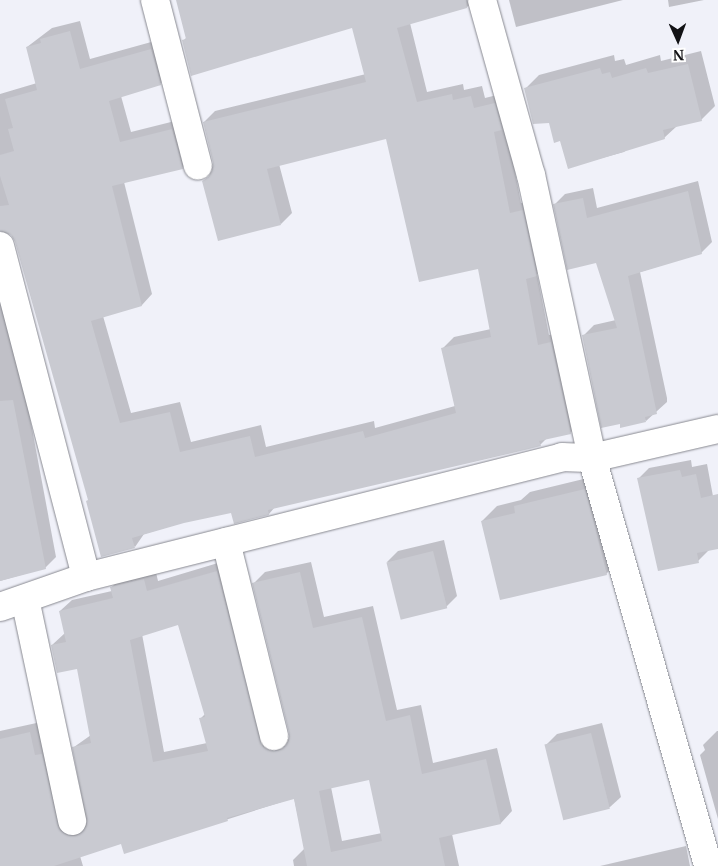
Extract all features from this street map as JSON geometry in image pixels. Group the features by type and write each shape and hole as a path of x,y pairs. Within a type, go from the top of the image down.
{"street":[{"path":"155,0 198,166"},
{"path":"482,0 531,175 592,458 708,866"},
{"path":"0,246 86,577"},
{"path":"72,820 13,603 86,577 562,457 592,458 718,429"},
{"path":"226,542 274,736"}],"building":[{"path":"176,0 466,0 467,8 397,28 417,102 452,94 453,100 471,96 474,108 495,103 502,130 494,132 510,213 523,210 537,276 526,279 538,345 551,342 571,434 539,441 541,446 268,510 269,515 234,524 231,513 184,523 132,538 135,548 101,557 86,501 88,500 15,242 11,235 0,231 0,206 9,205 0,176 0,155 14,151 8,129 13,128 5,99 37,90 26,47 41,43 40,39 70,31 80,69 151,49 161,85 109,101 120,142 172,129 183,169 112,186 142,306 91,321 120,423 170,412 180,452 250,436 255,457 363,431 365,438 456,413 441,348 491,337 478,269 419,282 386,139 267,169 281,225 218,241 202,181 209,177 213,163 203,122 366,82 352,28 191,76 182,40 186,39"},
{"path":"688,64 702,121 663,130 665,139 568,169 560,141 554,143 549,123 533,124 524,88 600,68 602,74 610,72 612,78 646,68 648,73"},
{"path":"688,191 702,254 628,276 657,414 645,417 646,422 620,428 620,424 601,428 582,335 617,328 596,263 567,270 553,204 583,198 587,218"},
{"path":"13,400 46,569 0,581 0,401"},
{"path":"680,470 682,477 696,474 701,498 718,494 718,549 697,553 699,563 658,571 637,478"},
{"path":"585,489 607,575 500,600 481,521 515,513 514,506"},
{"path":"433,551 447,608 401,620 386,563"},
{"path":"217,571 263,747 278,751 289,741 289,733 252,583 300,572 313,628 362,617 386,721 410,715 422,774 486,759 501,824 439,838 445,866 307,866 294,799 227,818 228,821 124,854 121,844 54,866 0,866 0,739 30,732 35,755 42,754 60,831 76,836 87,825 72,747 91,743 77,669 57,673 51,645 66,642 59,611 113,598 110,587 144,579 147,591","holes":["178,625 205,717 199,718 208,751 153,762 130,640","369,780 382,841 331,852 319,791"]},
{"path":"591,733 610,809 563,820 544,745"}]}
